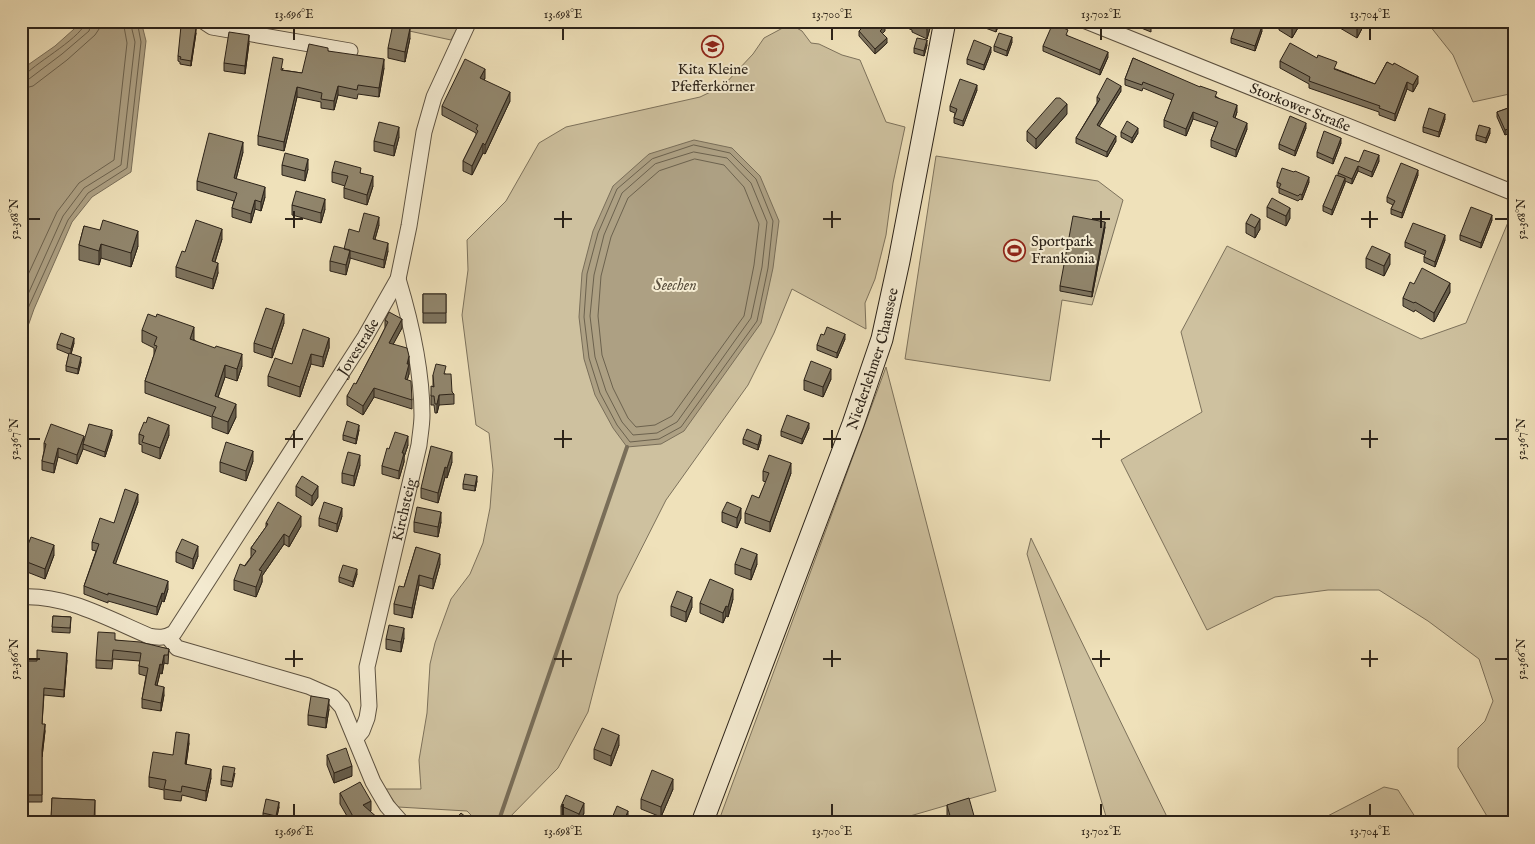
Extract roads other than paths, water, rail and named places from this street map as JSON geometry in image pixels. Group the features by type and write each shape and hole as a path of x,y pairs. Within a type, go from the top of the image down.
{"main road":[{"name":"Niederlehmer Chaussee","path":"702,823 850,432 882,339 899,261 945,21"}],"street":[{"path":"203,21 212,27 350,51"},
{"name":"Jovestraße","path":"168,637 174,633 183,621 365,337 398,279 409,226 424,132 434,97 469,21"},
{"name":"Storkower Straße","path":"1086,21 1514,193"},
{"name":"Kirchsteig","path":"356,738 362,731 367,718 369,706 368,667 419,445 422,416 417,360 398,279"},
{"path":"21,596 51,598 149,636 168,637 177,648 308,686 332,697 342,707 373,782 387,806 402,823"}],"water":[{"path":"83,21 141,21 146,41 131,172 92,197 72,222 34,309 21,346 21,73 25,67 55,46"},
{"name":"Seechen","path":"694,140 732,148 760,176 779,221 773,268 761,323 684,431 661,444 627,447 613,428 595,395 584,359 579,317 582,273 593,231 613,186 649,154"}],"waterway":[{"path":"498,823 627,447"}],"place":[{"name":"Kita Kleine Pfefferkörner","path":"713,46"},
{"name":"Sportpark Frankonia","path":"1015,250"}]}
